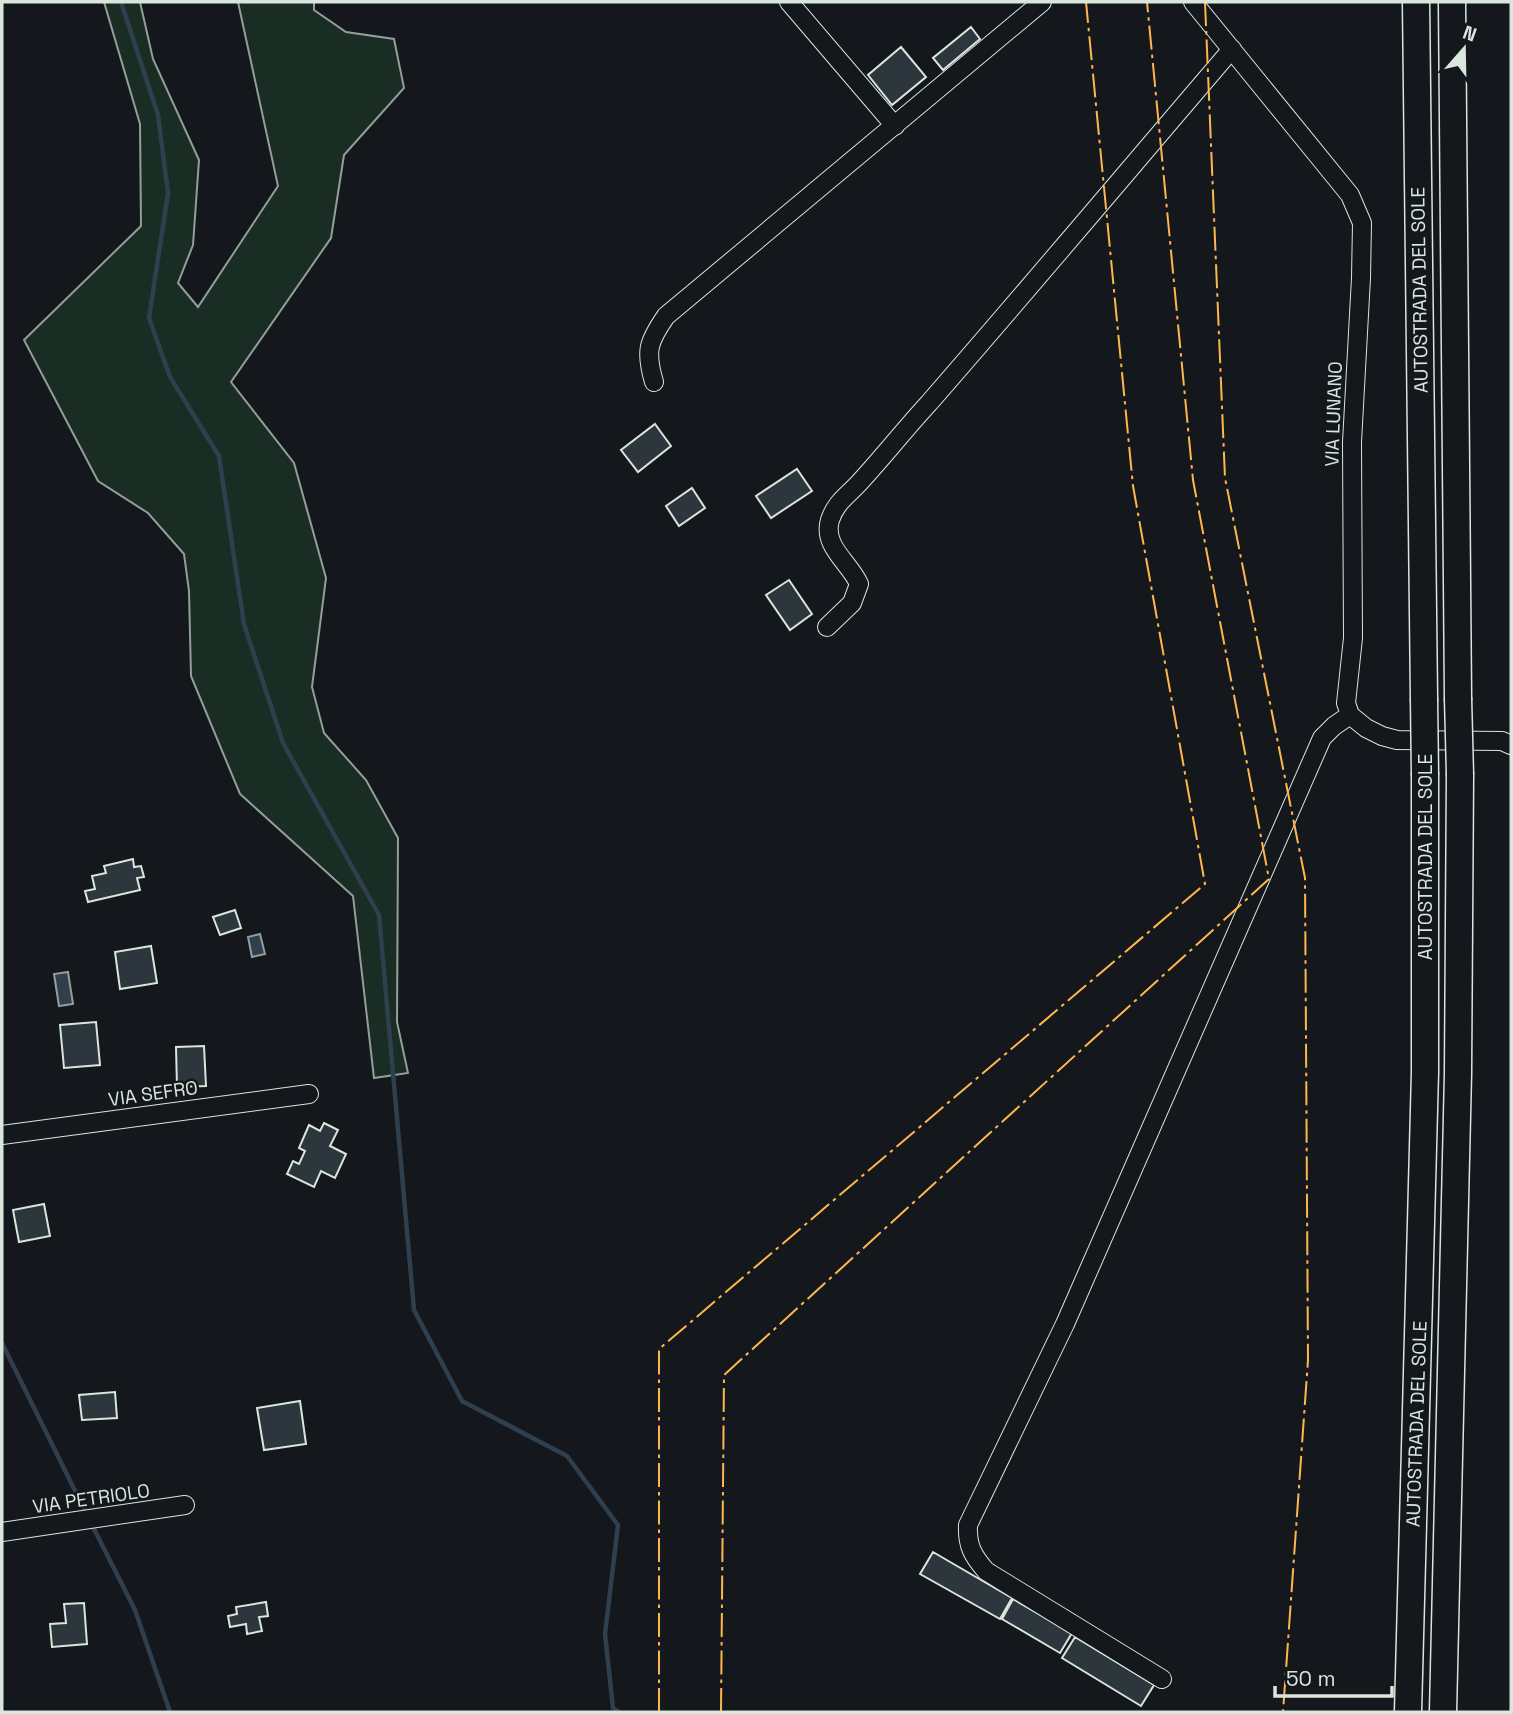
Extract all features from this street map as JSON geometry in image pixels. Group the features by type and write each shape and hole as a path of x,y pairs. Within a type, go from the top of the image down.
{"highway":[{"name":"AUTOSTRADA DEL SOLE","path":"1408,1712 1425,1072 1425,775 1416,2"},
{"name":"AUTOSTRADA DEL SOLE","path":"1444,1712 1458,1073 1460,775 1452,2"}],"street":[{"path":"789,2 895,126"},
{"path":"654,382 648,353 654,334 666,316 1042,2"},
{"name":"VIA LUNANO","path":"1193,2 1350,195 1362,223 1352,442 1353,638 1346,703 1350,715"},
{"path":"827,627 852,603 859,584 855,574 833,547 829,535 829,522 838,502 858,484 956,372 1232,49"},
{"path":"1162,1679 986,1571 970,1549 967,1540 968,1525 1065,1324 1322,737 1350,715 1366,728 1397,740 1502,741 1511,745"},
{"name":"VIA SEFRO","path":"2,1135 309,1094"},
{"name":"VIA PETRIOLO","path":"2,1532 185,1505"}],"green space":[{"path":"104,2 140,2 153,59 199,160 193,245 178,283 198,307 278,186 238,2 314,2 314,10 346,32 394,39 404,88 344,155 331,238 231,382 294,463 326,578 312,687 324,733 366,780 398,838 397,1022 408,1073 374,1078 353,896 240,794 191,676 189,591 184,554 148,513 98,481 24,340 141,226 140,124"}],"water":[{"path":"260,934 265,954 252,957 248,937"},
{"path":"68,972 73,1004 59,1006 54,974"}],"building":[{"path":"971,27 980,39 943,70 933,58"},
{"path":"901,47 926,77 892,105 868,75"},
{"path":"655,424 671,446 638,472 621,450"},
{"path":"797,469 812,491 771,518 756,496"},
{"path":"692,488 705,508 679,526 666,506"},
{"path":"789,580 812,614 790,630 766,595"},
{"path":"133,859 134,867 141,866 144,877 137,878 140,890 88,902 85,891 95,889 92,876 106,873 104,866"},
{"path":"235,910 241,928 220,935 213,917"},
{"path":"151,946 157,983 120,989 115,952"},
{"path":"96,1022 100,1065 64,1068 60,1025"},
{"path":"204,1046 206,1086 177,1087 176,1047"},
{"path":"324,1123 338,1130 330,1146 346,1154 335,1178 321,1171 314,1187 287,1174 293,1161 299,1164 305,1151 299,1148 309,1125 320,1131"},
{"path":"44,1204 50,1236 19,1242 13,1210"},
{"path":"115,1392 117,1418 82,1420 79,1395"},
{"path":"300,1401 306,1444 264,1450 257,1408"},
{"path":"933,1552 1012,1598 1000,1619 920,1574"},
{"path":"1013,1599 1072,1633 1060,1653 1002,1619"},
{"path":"266,1602 268,1616 259,1617 262,1631 247,1634 246,1624 230,1627 228,1616 237,1614 236,1607"},
{"path":"84,1603 87,1644 52,1647 50,1624 66,1623 64,1604"},
{"path":"1075,1637 1154,1685 1141,1706 1062,1658"}],"waterway":[{"path":"121,2 158,115 168,193 149,318 170,377 219,456 244,624 283,743 379,915 414,1310 462,1401 567,1456 618,1525 605,1634 613,1708 619,1712"},
{"path":"2,1343 87,1515"},
{"path":"91,1523 135,1610 170,1712"}],"power":[{"path":"659,1712 659,1349 1205,884 1133,486 1086,2"},
{"path":"721,1712 724,1375 1269,879 1193,480 1147,2"},
{"path":"1205,2 1225,478 1305,878 1308,1360 1283,1712"}]}
